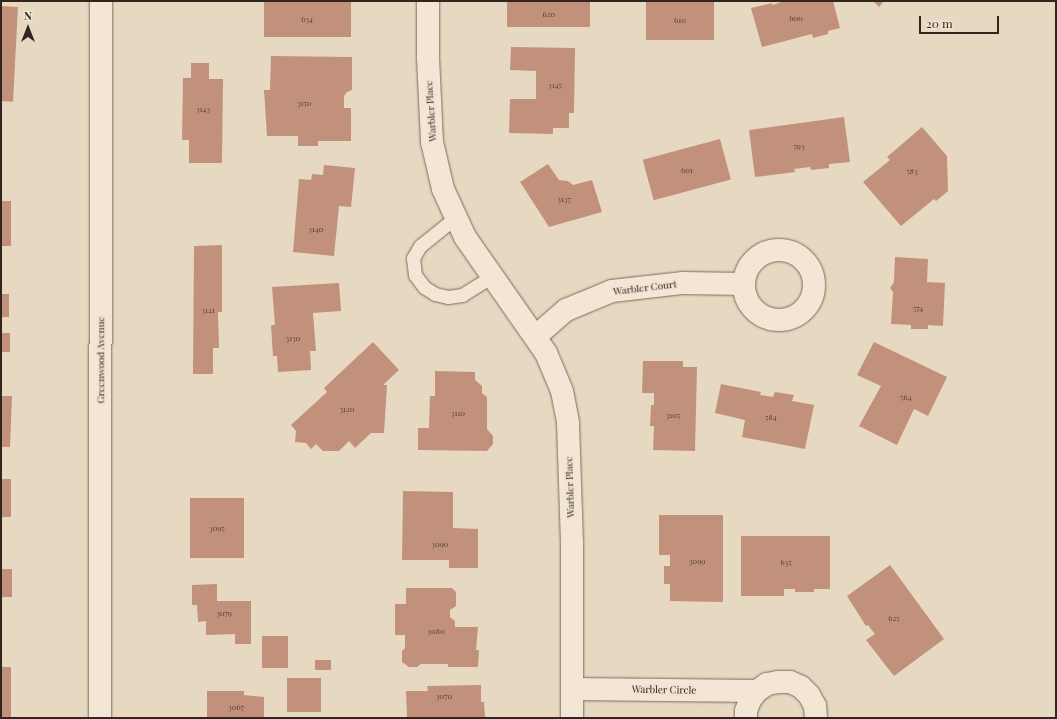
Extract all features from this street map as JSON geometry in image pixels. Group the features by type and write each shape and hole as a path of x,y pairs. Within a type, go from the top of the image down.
{"street":[{"name":"Greenwood Avenue","path":"100,718 101,1"},
{"name":"Warbler Place","path":"428,1 428,57 432,142 443,189 465,237 546,352 562,391 568,423 572,545 572,718"},
{"name":"Warbler Court","path":"536,336 566,310 612,291 682,283 744,284"},
{"name":"Warbler Circle","path":"572,689 757,691 767,684 778,682 795,685 809,695 814,706 816,718"},
{"path":"746,718 746,711 750,700 757,691"}],"lane":[{"path":"456,217 420,246 413,258 416,275 424,287 435,294 448,297 462,295 493,276"}],"building":[{"path":"264,1 351,1 351,37 264,37"},
{"path":"507,1 590,1 590,27 507,27"},
{"path":"646,1 714,1 714,40 646,40"},
{"path":"785,1 833,1 840,28 828,31 828,34 813,38 812,34 762,47 751,8 772,3 772,5"},
{"path":"873,1 884,1 879,7"},
{"path":"1,6 18,7 13,102 1,101"},
{"path":"511,47 575,48 574,113 569,113 569,128 553,128 553,134 509,133 510,99 536,99 536,71 510,70"},
{"path":"271,56 352,57 352,90 347,92 344,96 344,108 351,108 351,141 318,141 318,146 298,146 298,136 267,136 264,90 270,90"},
{"path":"191,63 209,63 209,79 223,79 222,163 189,163 189,140 182,140 183,78 191,78"},
{"path":"844,117 850,162 829,164 829,168 811,170 810,167 794,169 795,172 755,177 749,130"},
{"path":"922,127 947,156 948,191 936,201 934,199 901,226 863,182 890,160 887,157"},
{"path":"720,139 731,180 654,200 643,160"},
{"path":"548,164 559,180 568,181 573,185 592,180 602,212 549,227 520,182"},
{"path":"324,165 355,168 351,207 339,206 334,256 293,252 299,179 311,180 312,174 323,175"},
{"path":"1,201 11,201 11,246 1,246"},
{"path":"222,245 222,312 218,312 219,348 213,348 213,374 193,374 194,246"},
{"path":"895,257 928,259 927,282 945,283 943,326 928,325 928,329 911,329 911,325 891,324 893,292 890,288 894,282"},
{"path":"339,283 341,311 313,313 316,351 310,351 311,370 278,372 277,356 273,356 271,325 275,325 272,287"},
{"path":"1,294 9,294 9,317 1,317"},
{"path":"1,333 10,333 10,352 1,352"},
{"path":"373,342 399,370 383,385 387,385 384,433 371,433 355,448 349,441 339,451 323,451 316,444 311,449 306,443 295,442 296,431 291,425 327,392 324,388"},
{"path":"874,342 947,377 928,416 914,409 897,445 859,426 881,386 857,375"},
{"path":"643,361 683,361 683,367 697,367 695,451 653,450 654,426 650,426 651,405 654,405 654,393 642,393"},
{"path":"435,371 475,372 475,380 482,386 482,393 487,397 487,429 493,436 493,444 487,451 418,450 418,428 429,428 430,396 435,396"},
{"path":"721,384 761,392 760,395 773,397 775,392 794,395 792,401 814,405 805,449 742,437 745,420 715,413"},
{"path":"1,396 12,396 10,447 1,447"},
{"path":"1,479 11,479 11,517 1,517"},
{"path":"403,491 453,492 453,528 478,529 478,568 449,568 449,560 402,560"},
{"path":"190,498 244,498 244,558 190,558"},
{"path":"659,515 723,515 723,602 670,601 670,584 664,584 664,566 670,566 670,555 659,555"},
{"path":"741,536 830,536 830,589 814,589 814,592 795,592 795,589 784,589 784,596 741,596"},
{"path":"890,565 944,639 894,676 866,640 875,634 868,625 866,626 847,596"},
{"path":"1,569 12,569 12,597 1,597"},
{"path":"217,584 217,601 251,601 251,644 235,644 235,634 206,635 206,621 198,622 197,605 192,605 192,585"},
{"path":"406,588 452,588 456,592 456,606 450,610 450,617 455,621 455,627 478,627 476,650 479,650 478,667 448,667 448,664 421,664 417,667 409,667 402,662 402,651 405,648 405,635 395,635 395,604 406,604"},
{"path":"262,636 288,636 288,668 262,668"},
{"path":"315,660 331,660 331,670 315,670"},
{"path":"1,667 11,667 11,718 1,718"},
{"path":"287,678 321,678 321,712 287,712"},
{"path":"481,685 481,702 484,702 485,718 407,717 406,691 428,691 427,686"},
{"path":"207,691 244,691 244,695 264,697 264,718 207,718"}]}
